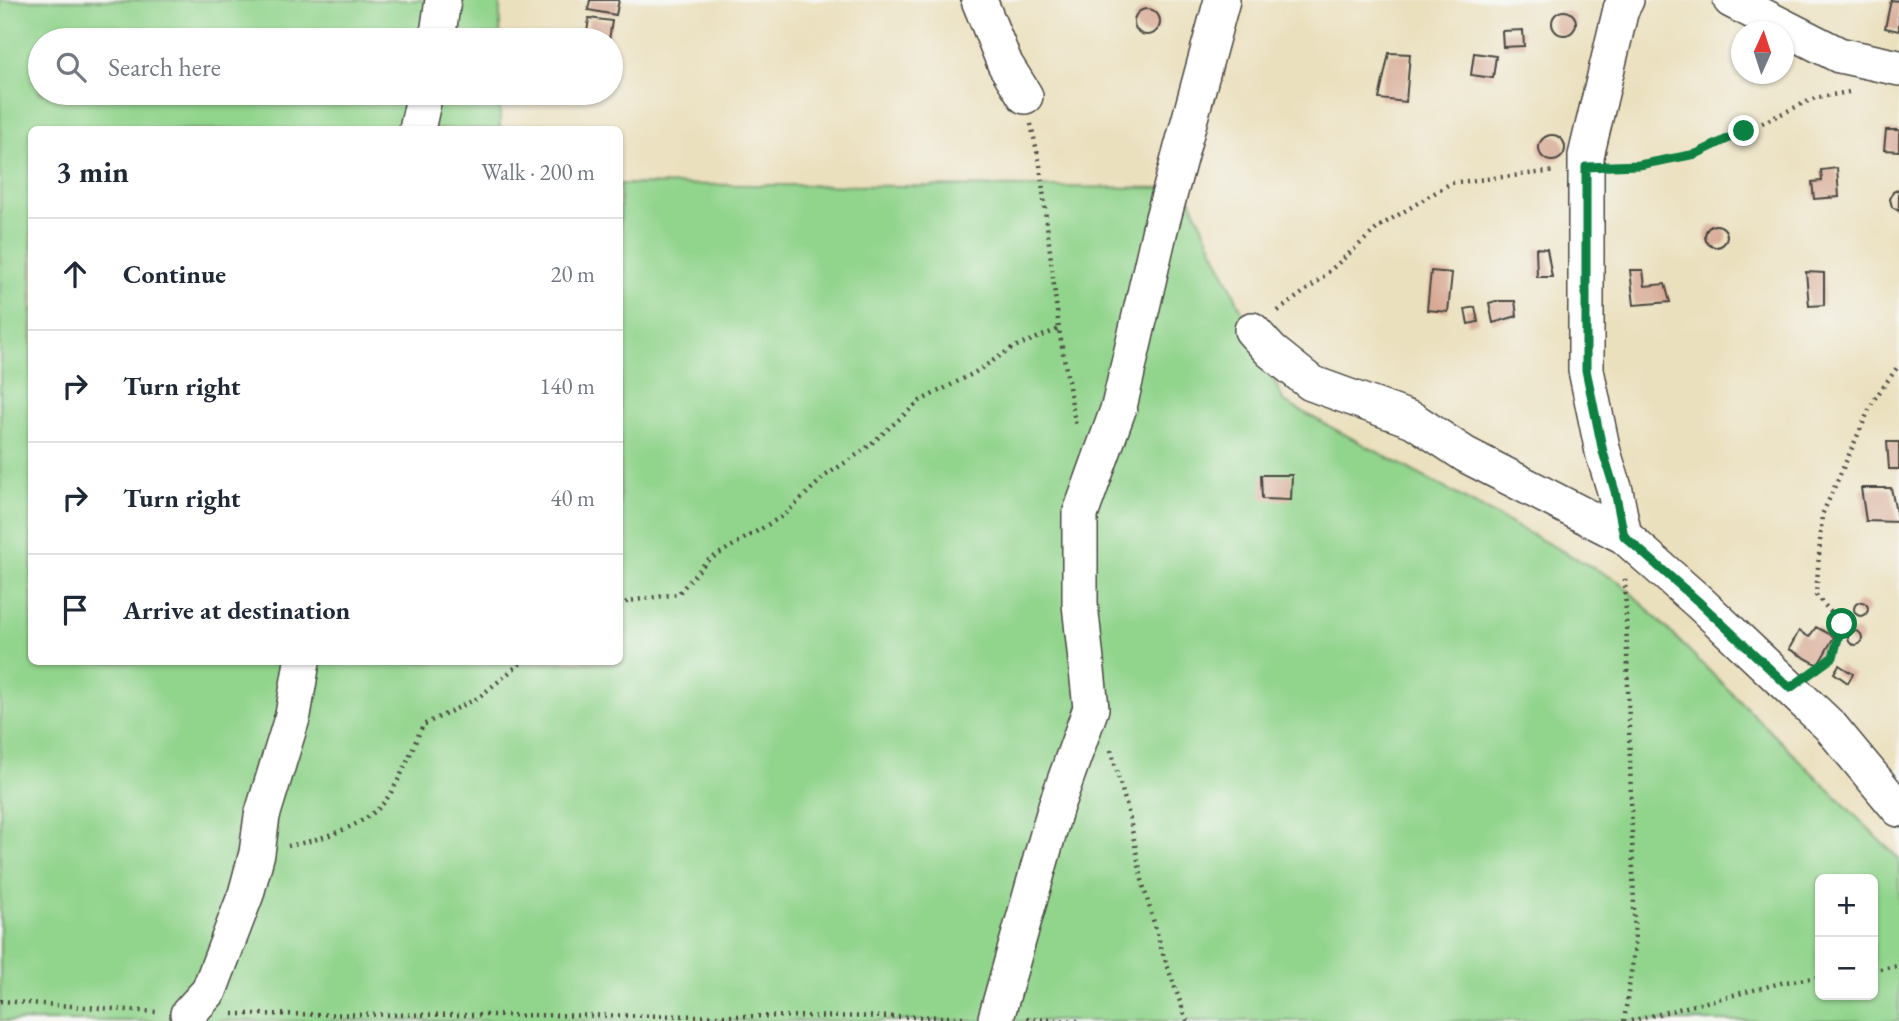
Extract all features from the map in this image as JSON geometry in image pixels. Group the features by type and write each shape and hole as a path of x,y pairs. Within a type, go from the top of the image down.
{"street":[{"path":"439,28 443,0"},
{"path":"979,0 1005,64 1024,96"},
{"path":"996,1018 1056,806 1091,708 1080,604 1080,515 1119,407 1160,229 1222,0"},
{"path":"1624,536 1586,370 1586,156 1621,9 1626,0"},
{"path":"1731,0 1839,55 1899,68"},
{"path":"418,126 422,105"},
{"path":"1252,330 1271,351 1311,383 1413,420 1466,455 1624,536 1700,603 1830,726 1899,809"},
{"path":"188,1014 209,991 246,894 257,853 262,817 293,715 301,665"}],"path":[{"path":"1252,330 1316,283 1380,226 1451,183 1586,167 1639,165 1696,154 1815,98 1856,91"},
{"path":"1024,96 1040,165 1059,329 1076,433"},
{"path":"623,605 628,601 678,594 707,561 784,515 825,476 864,450 920,401 974,373 1012,348 1059,329"},
{"path":"1790,688 1833,657 1842,624 1815,595 1822,515 1874,401 1899,365"},
{"path":"1624,536 1634,945 1624,1021"},
{"path":"257,853 303,843 353,825 380,807 401,774 422,725 478,698 518,665"},
{"path":"1107,738 1129,815 1143,885 1163,954 1187,1021"},
{"path":"1878,969 1899,966"},
{"path":"1632,1021 1785,982 1815,978"},
{"path":"0,1001 188,1014 996,1018 1079,1021"}],"green space":[{"path":"0,0 500,0 500,28 28,28 28,105 500,105 500,126 28,126 28,665 623,665 623,184 1185,188 1284,402 1620,582 1899,859 1899,1021 0,1021"}],"building":[{"path":"590,0 619,0 616,15 588,10"},
{"path":"1891,0 1899,1 1899,31 1885,28"},
{"path":"1147,9 1157,12 1160,22 1157,32 1147,35 1137,32 1134,22 1137,12"},
{"path":"1564,11 1575,18 1576,23 1569,34 1564,35 1553,28 1552,23 1559,12"},
{"path":"589,18 612,21 611,28 588,28"},
{"path":"1523,30 1524,46 1503,47 1502,31"},
{"path":"1389,53 1410,54 1406,102 1379,99"},
{"path":"1474,53 1496,56 1493,78 1471,75"},
{"path":"1886,130 1899,130 1899,151 1884,150"},
{"path":"1552,135 1561,139 1565,148 1561,157 1552,161 1543,157 1539,148 1543,139"},
{"path":"1837,168 1839,197 1814,199 1812,182 1822,181 1821,170"},
{"path":"1899,189 1899,211 1892,207 1890,199 1893,192"},
{"path":"1716,225 1724,228 1727,236 1724,244 1716,247 1708,244 1705,236 1708,228"},
{"path":"1536,248 1547,249 1552,277 1537,277"},
{"path":"1630,270 1643,270 1645,286 1665,284 1670,302 1634,305"},
{"path":"1431,271 1452,273 1448,312 1427,310"},
{"path":"1806,272 1824,273 1824,305 1809,306"},
{"path":"1515,301 1517,316 1493,323 1489,303"},
{"path":"1475,307 1478,322 1468,324 1465,309"},
{"path":"1887,442 1899,442 1899,469 1889,469"},
{"path":"1261,475 1292,475 1291,500 1262,499"},
{"path":"1861,488 1891,488 1898,522 1866,521"},
{"path":"1858,602 1864,602 1868,609 1864,616 1858,616 1854,612 1854,606"},
{"path":"1816,627 1834,637 1818,665 1789,649 1799,631 1809,637"},
{"path":"1852,631 1858,631 1862,638 1858,645 1852,645 1848,641 1848,635"},
{"path":"1839,665 1853,674 1848,683 1834,673"}],"route":[{"path":"1744,131 1696,154 1639,165 1586,167 1586,370 1624,536 1790,688 1833,657 1842,624"}]}
